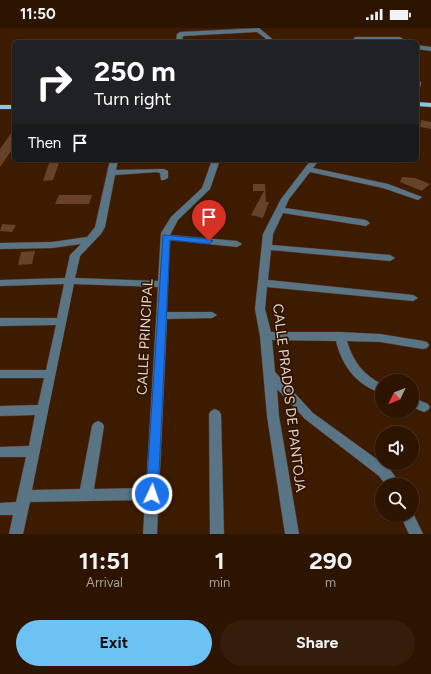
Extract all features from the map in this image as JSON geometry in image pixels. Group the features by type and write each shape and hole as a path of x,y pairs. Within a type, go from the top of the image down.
{"main road":[{"path":"419,104 431,105"},
{"path":"0,108 12,107"}],"street":[{"path":"179,40 180,34 212,35 257,29 271,40"},
{"path":"357,40 400,39"},
{"path":"419,47 431,49"},
{"path":"419,54 431,54"},
{"path":"16,534 35,451 75,255 98,232 114,162"},
{"name":"CALLE PRINCIPAL","path":"150,534 166,233 174,219 206,189 215,162"},
{"path":"312,164 418,197"},
{"name":"CALLE PRADOS DE PANTOJA","path":"292,534 273,416 266,336 260,309 268,234 284,199 312,164"},
{"path":"111,173 157,170 164,171 164,178"},
{"path":"279,210 366,224"},
{"path":"166,237 237,244"},
{"path":"0,246 52,245 89,240"},
{"path":"267,247 390,258"},
{"path":"0,283 69,281 163,284"},
{"path":"262,283 413,298"},
{"path":"162,316 212,315"},
{"path":"0,322 62,321"},
{"path":"266,336 340,336 380,338 423,345"},
{"path":"340,336 344,352 358,375 375,385"},
{"path":"269,373 309,416 384,472 389,478"},
{"path":"0,374 51,374"},
{"path":"419,405 424,407"},
{"path":"0,411 43,410"},
{"path":"216,414 217,534"},
{"path":"86,495 98,426"},
{"path":"0,452 35,451"},
{"path":"0,509 23,502 86,495 152,494"},
{"path":"410,522 416,534"}],"building":[{"path":"421,120 431,122 431,129 420,127"},
{"path":"12,132 12,150 0,167 0,149"},
{"path":"49,162 59,162 53,180 43,181"},
{"path":"402,177 415,178 430,184 422,191 400,182"},
{"path":"253,184 265,184 266,202 269,202 263,218 251,215 264,191 253,191"},
{"path":"59,195 92,195 89,204 55,204"},
{"path":"2,224 16,225 12,232 0,231"},
{"path":"35,251 32,264 18,265 21,252"}],"route":[{"path":"152,494 166,237 209,241"}]}
